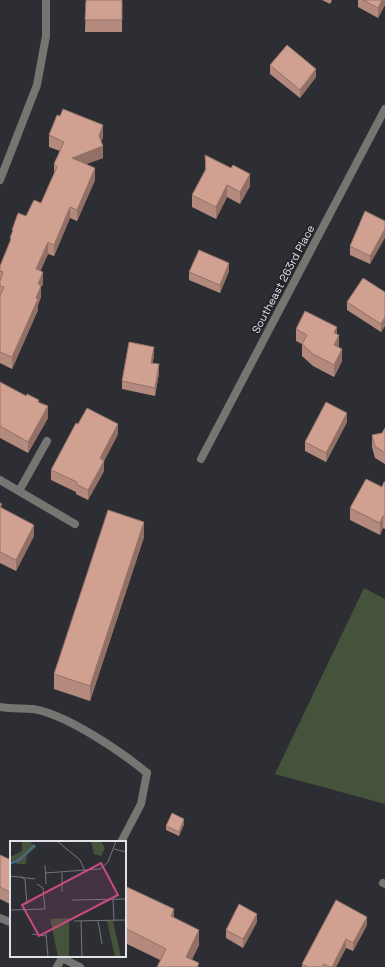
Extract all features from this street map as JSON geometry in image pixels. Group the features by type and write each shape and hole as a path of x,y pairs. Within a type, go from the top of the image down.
{"street":[{"path":"0,180 37,85 46,36 46,0"},
{"name":"Southeast 263rd Place","path":"201,459 385,109"},
{"path":"19,492 47,441"},
{"path":"0,480 75,524"},
{"path":"0,707 34,709 59,717 123,753 147,773 141,804 122,841"},
{"path":"0,918 10,922"},
{"path":"58,967 62,957 80,967"}],"green space":[{"path":"364,588 385,599 385,804 275,774"}],"building":[{"path":"86,0 122,0 122,20 85,20"},
{"path":"363,0 382,0 378,8"},
{"path":"287,45 316,69 300,90 270,65"},
{"path":"63,109 103,125 99,136 103,146 72,158 95,168 77,210 70,207 54,245 48,242 36,269 43,272 38,284 41,286 36,298 38,299 12,357 0,352 0,296 4,287 0,286 3,272 0,271 0,266 11,239 12,230 18,213 26,216 34,200 41,203 57,167 54,164 64,142 49,135 57,115 60,116"},
{"path":"205,155 231,168 233,165 250,174 240,192 227,185 216,207 192,195 206,169"},
{"path":"365,211 385,221 385,229 370,256 350,246"},
{"path":"199,250 229,263 220,285 189,272"},
{"path":"363,278 385,292 385,317 381,324 347,302"},
{"path":"305,311 337,327 334,333 339,335 334,345 342,349 334,365 313,354 302,344 307,335 296,329"},
{"path":"129,342 154,347 151,363 159,364 155,388 122,381"},
{"path":"0,382 26,396 27,394 39,400 38,402 48,406 28,442 0,426"},
{"path":"326,402 347,413 326,453 305,442"},
{"path":"87,408 118,424 100,458 104,461 88,490 76,484 77,482 51,470 76,423 78,424"},
{"path":"385,428 385,453 375,446 372,435 382,433"},
{"path":"366,479 382,487 385,482 385,517 383,516 380,523 350,508"},
{"path":"0,507 34,525 16,560 0,552"},
{"path":"108,510 144,522 90,686 54,674"},
{"path":"172,813 184,819 179,832 166,826"},
{"path":"0,855 10,860 10,892 0,887"},
{"path":"127,887 174,909 171,916 199,930 186,957 199,963 197,967 157,967 166,949 126,929"},
{"path":"336,900 367,917 353,943 346,939 332,967 324,964 322,967 308,967 302,964"},
{"path":"239,904 257,914 243,939 226,930"}]}
